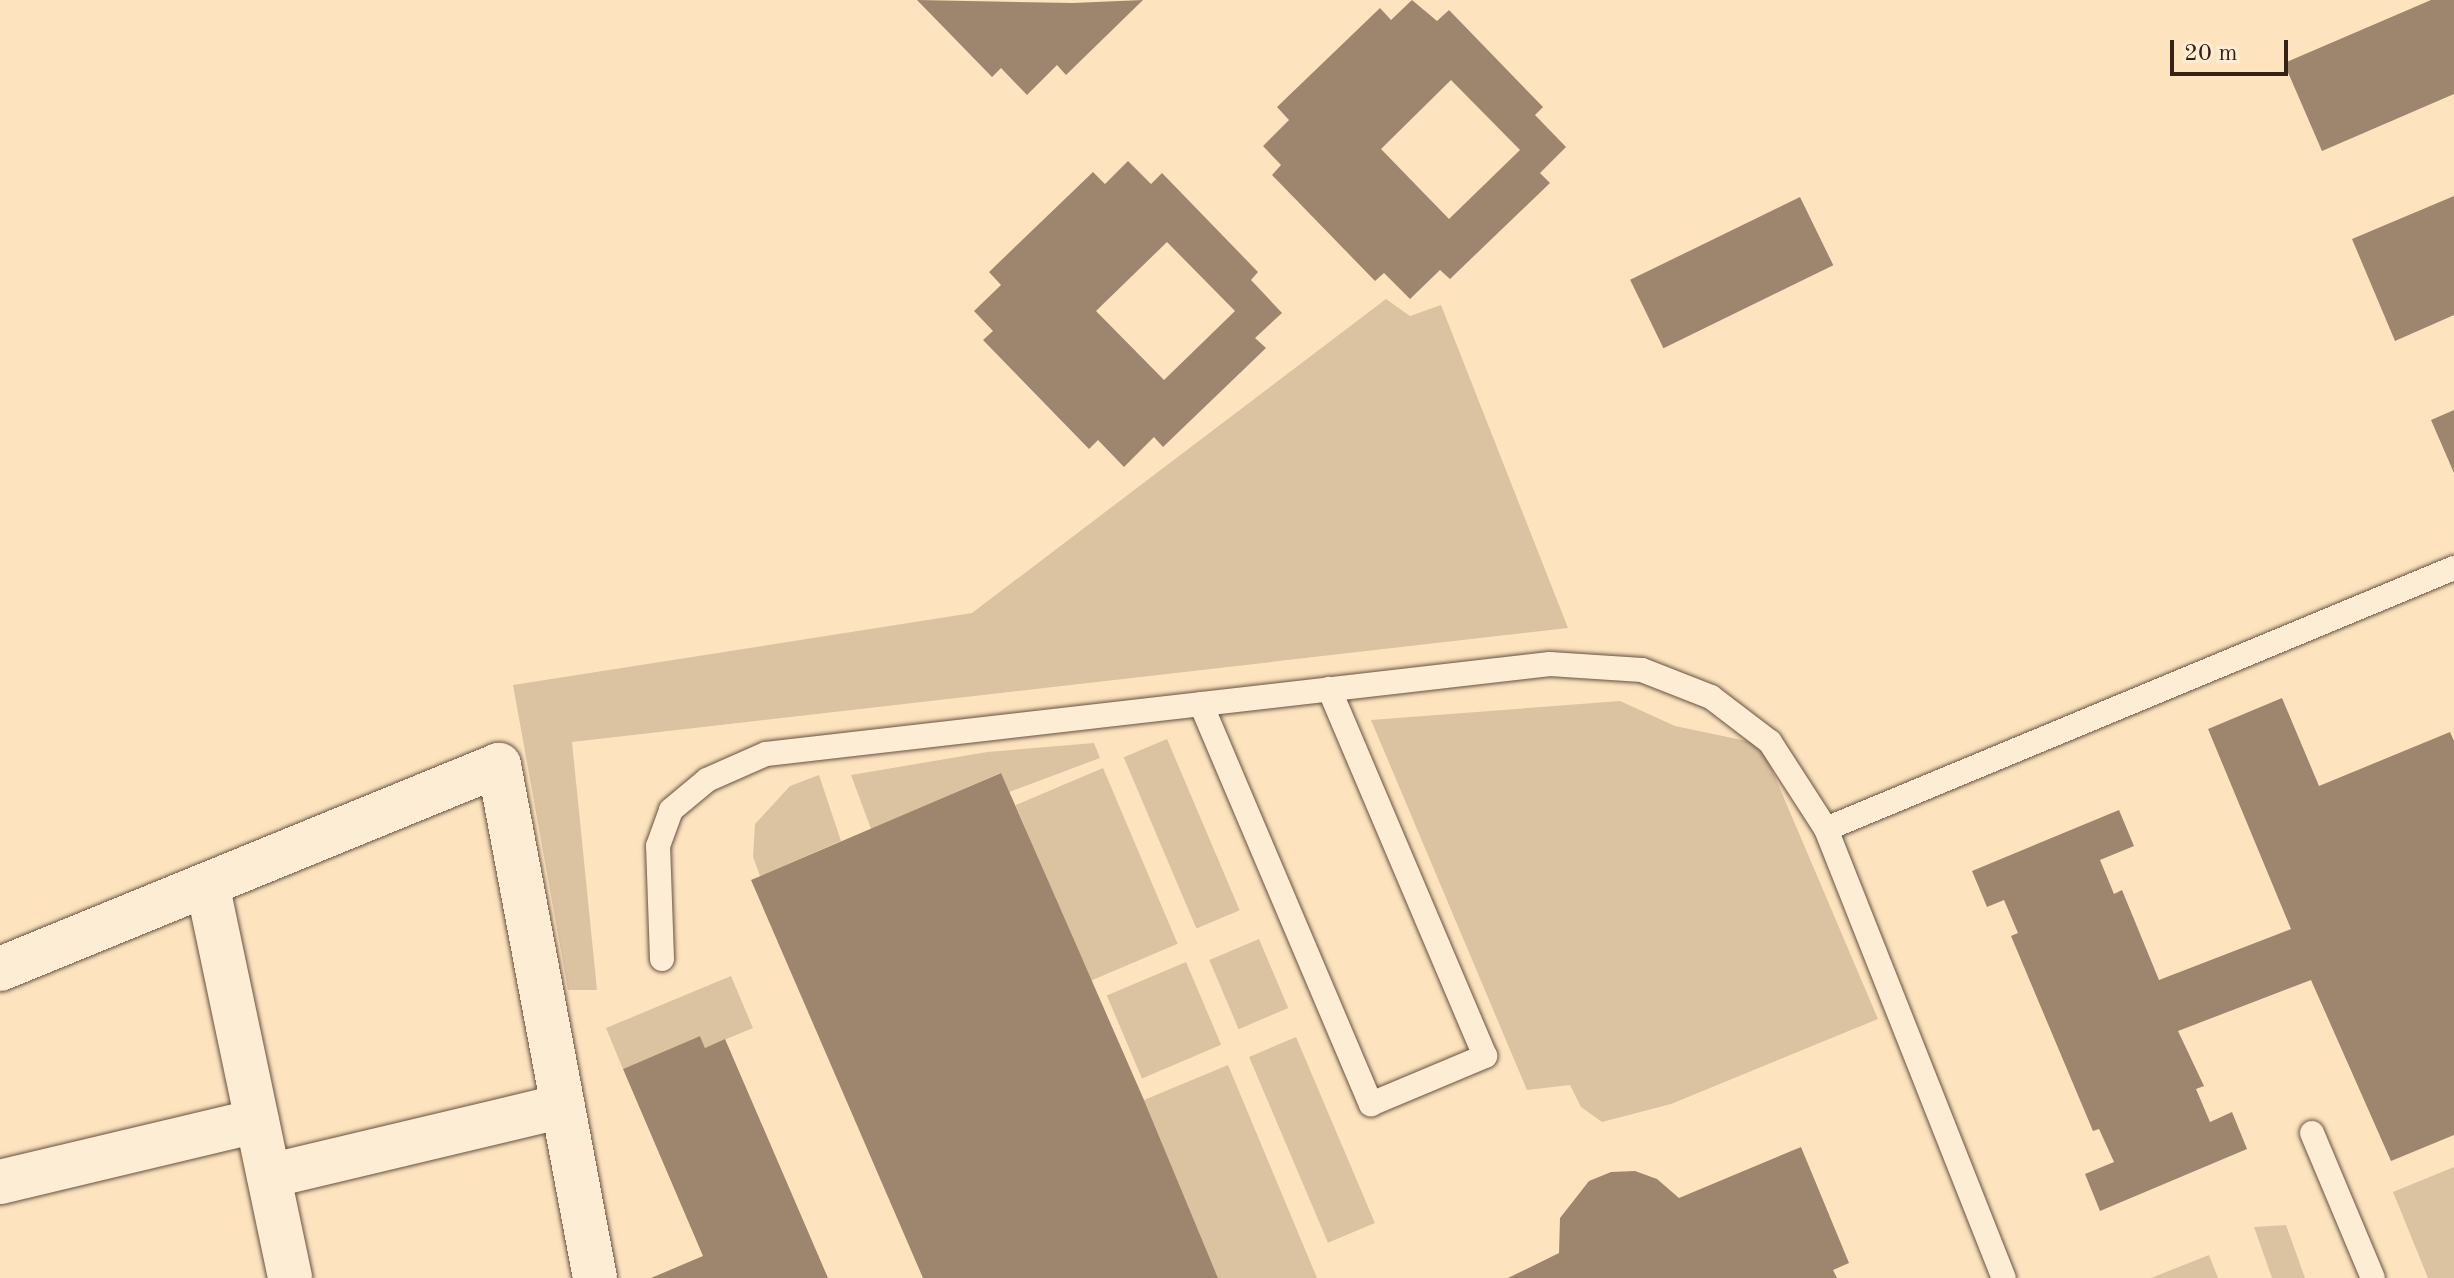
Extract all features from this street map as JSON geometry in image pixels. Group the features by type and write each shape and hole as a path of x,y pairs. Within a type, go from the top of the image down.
{"street":[{"path":"0,969 208,888 499,765 595,1278"},
{"path":"208,888 290,1278"},
{"path":"269,1176 563,1106"},
{"path":"0,1182 257,1121"}],"lane":[{"path":"1826,829 2454,568"},
{"path":"662,959 658,846 671,810 707,780 766,754 1550,664 1642,670 1711,697 1770,742 1826,829 2004,1278"},
{"path":"1201,704 1371,1104 1485,1056 1329,689"},
{"path":"2312,1133 2373,1278"}],"shaded area":[{"path":"1386,299 1410,316 1441,305 1568,628 572,742 597,990 568,990 513,685 972,613"},
{"path":"1620,701 1675,726 1761,744 1878,1019 1671,1104 1602,1122 1581,1107 1570,1085 1527,1090 1371,720"},
{"path":"1167,739 1240,910 1196,929 1124,757"},
{"path":"1094,743 1100,758 1009,792 1000,773 871,829 851,775 987,752"},
{"path":"1103,768 1178,944 1090,981 1016,805"},
{"path":"819,775 841,841 760,876 753,857 755,824 790,786"},
{"path":"1259,939 1288,1008 1239,1029 1209,960"},
{"path":"1186,962 1221,1045 1142,1078 1107,996"},
{"path":"731,976 753,1028 705,1048 700,1036 623,1069 606,1028"},
{"path":"1296,1037 1375,1223 1328,1243 1249,1057"},
{"path":"1228,1065 1317,1278 1218,1278 1144,1100"},
{"path":"2454,1167 2454,1278 2428,1278 2393,1192"},
{"path":"2286,1225 2305,1278 2272,1278 2254,1227"},
{"path":"2209,1255 2218,1278 2151,1278"}],"building":[{"path":"917,0 1073,3 1143,0 1066,75 1057,65 1027,95 1001,68 992,77"},
{"path":"1412,0 1437,21 1449,10 1543,107 1535,115 1566,147 1540,173 1550,183 1450,279 1440,270 1410,299 1384,273 1375,281 1272,175 1281,165 1263,146 1289,120 1277,107 1380,8 1391,20","holes":["1451,80 1520,150 1449,219 1381,149"]},
{"path":"2431,0 2454,0 2454,94 2322,151 2284,63"},
{"path":"1128,161 1151,184 1162,173 1258,272 1251,280 1282,313 1255,338 1266,348 1163,447 1154,437 1124,467 1098,440 1089,449 983,340 993,331 974,311 1001,285 989,272 1093,172 1105,184","holes":["1167,242 1235,311 1164,380 1096,311"]},
{"path":"2454,196 2454,315 2395,341 2352,239"},
{"path":"1800,197 1833,265 1663,348 1630,280"},
{"path":"2454,410 2454,473 2431,420"},
{"path":"2282,698 2319,786 2450,732 2454,741 2454,1135 2391,1161 2311,980 2178,1031 2204,1086 2196,1089 2210,1122 2232,1112 2247,1149 2100,1211 2085,1174 2114,1162 2099,1129 2093,1131 2011,936 2018,933 2004,900 1987,907 1972,871 2119,810 2134,846 2100,860 2114,894 2122,890 2159,980 2291,929 2208,729"},
{"path":"1001,773 1218,1278 923,1278 751,880"},
{"path":"700,1036 705,1048 725,1039 828,1278 651,1278 703,1256 623,1069"},
{"path":"1801,1147 1849,1263 1833,1270 1837,1278 1508,1278 1559,1253 1560,1218 1589,1181 1611,1172 1635,1171 1657,1179 1679,1198"}]}
